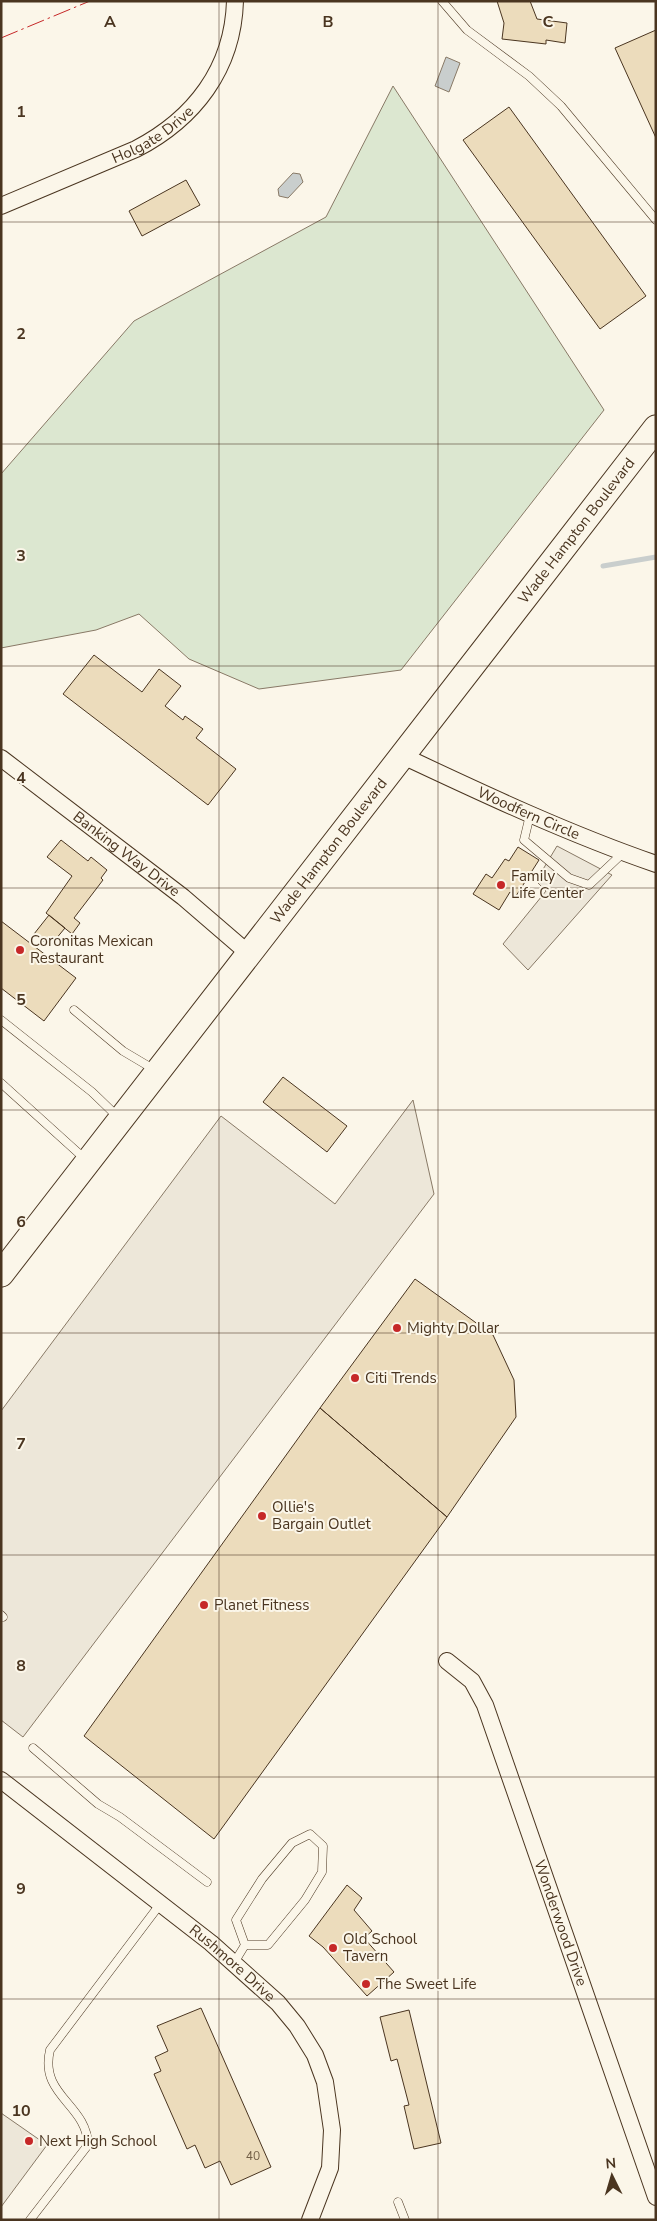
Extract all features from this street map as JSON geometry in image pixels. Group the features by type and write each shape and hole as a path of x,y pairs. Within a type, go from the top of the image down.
{"main road":[{"name":"Wade Hampton Boulevard","path":"1,1274 656,428"}],"street":[{"name":"Holgate Drive","path":"1,206 136,149 156,138 181,120 202,97 223,59 232,24 235,1"},
{"name":"Woodfern Circle","path":"403,756 530,814 623,853 656,864"},
{"name":"Banking Way Drive","path":"1,758 183,897 248,954"},
{"name":"Wonderwood Drive","path":"447,1662 472,1681 485,1704 656,2197"},
{"name":"Rushmore Drive","path":"1,1780 234,1963 278,2003 297,2026 315,2055 325,2082 330,2108 332,2148 325,2184 310,2220"}],"lane":[{"path":"442,1 467,30 529,76 561,106 656,220"},
{"path":"530,814 524,840 569,878 589,885 623,853"},
{"path":"74,1010 123,1051 157,1071"},
{"path":"1,1020 92,1092 120,1120"},
{"path":"1,1083 88,1161"},
{"path":"33,1748 98,1804 120,1817 207,1882"},
{"path":"310,1834 323,1846 322,1872 305,1900 268,1945 245,1945 236,1920 262,1879 292,1843 310,1834"},
{"path":"30,2220 55,2186 76,2164 88,2145 88,2131 49,2078 47,2063 50,2050 160,1903"},
{"path":"234,1963 245,1945"},
{"path":"398,2202 405,2220"}],"green space":[{"path":"393,86 604,410 401,670 259,689 189,659 139,614 96,630 1,648 1,474 134,321 326,217"}],"shaded area":[{"path":"446,57 460,63 449,92 435,86"},
{"path":"293,173 300,174 303,182 288,198 279,196 278,189"},
{"path":"557,846 612,875 528,970 503,944 546,891 536,881"},
{"path":"413,1100 434,1194 23,1737 1,1720 1,1411 221,1116 335,1204"},
{"path":"1,2113 47,2145 1,2207"}],"building":[{"path":"497,1 530,1 537,19 567,23 565,43 546,40 546,44 502,39 504,23"},
{"path":"656,30 656,138 615,48"},
{"path":"509,107 646,296 600,329 463,140"},
{"path":"186,180 200,205 142,236 129,211"},
{"path":"94,655 142,692 159,669 181,686 165,706 183,720 185,716 203,729 196,738 236,769 208,805 63,694"},
{"path":"61,840 88,861 91,857 107,870 101,878 103,880 74,918 80,923 72,934 46,913 72,876 47,857"},
{"name":"Family Life Center","path":"518,847 539,860 516,896 510,892 499,910 473,894 486,874 492,878 505,859 509,861"},
{"path":"49,915 65,928 50,946 34,934"},
{"name":"Coronitas Mexican Restaurant","path":"1,921 76,978 44,1021 1,988"},
{"path":"283,1077 347,1126 327,1152 263,1102"},
{"path":"415,1279 493,1335 514,1380 516,1417 447,1517 320,1408"},
{"path":"320,1408 447,1517 214,1839 84,1736"},
{"path":"347,1885 362,1898 354,1910 372,1931 364,1938 394,1972 367,1996 323,1947 309,1936"},
{"path":"201,2008 271,2167 231,2185 220,2161 205,2168 195,2145 187,2149 154,2074 161,2071 155,2057 168,2051 157,2026"},
{"path":"409,2010 441,2143 414,2149 404,2106 409,2105 397,2059 391,2061 380,2017"}],"waterway":[{"path":"603,566 656,557"}],"power":[{"path":"1,38 90,1"}],"place":[{"name":"Family Life Center","path":"501,885"},
{"name":"Coronitas Mexican Restaurant","path":"20,950"},
{"name":"Mighty Dollar","path":"397,1328"},
{"name":"Citi Trends","path":"355,1378"},
{"name":"Ollie's Bargain Outlet","path":"262,1516"},
{"name":"Planet Fitness","path":"204,1605"},
{"name":"Old School Tavern","path":"333,1948"},
{"name":"The Sweet Life","path":"366,1984"},
{"name":"Next High School","path":"29,2141"}]}
